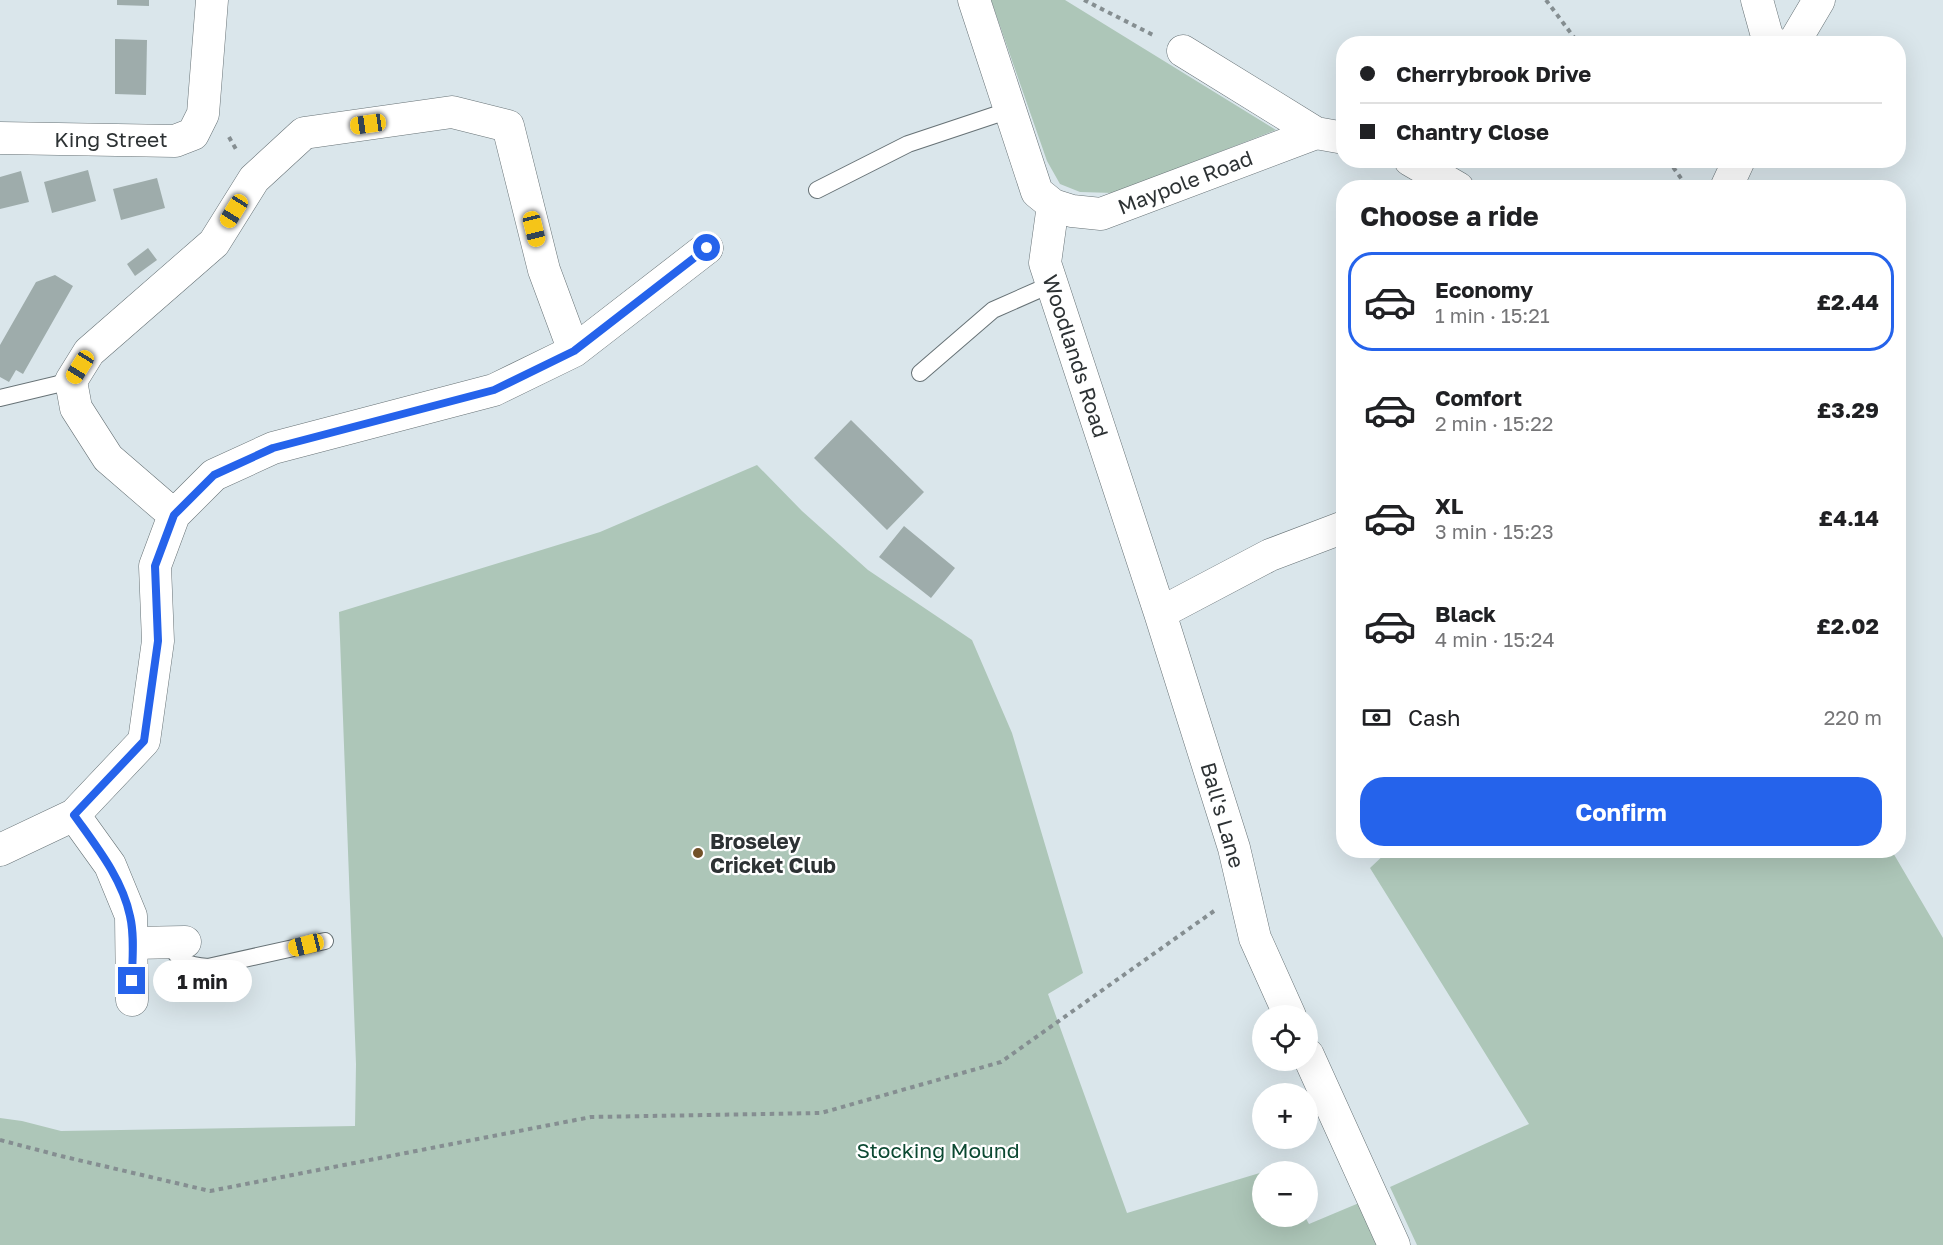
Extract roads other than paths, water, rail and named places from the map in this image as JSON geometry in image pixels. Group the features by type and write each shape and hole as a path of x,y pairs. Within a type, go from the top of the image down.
{"street":[{"name":"King Street","path":"0,138 174,141 193,134 202,114 212,0"},
{"path":"974,0 1037,192 1053,205"},
{"path":"1757,0 1767,36"},
{"path":"1798,36 1819,0"},
{"name":"Maypole Road","path":"1183,51 1330,135"},
{"path":"174,515 108,458 76,408 71,381 89,352 214,243 254,179 304,133 452,112 508,126 544,270 574,351"},
{"name":"Maypole Road","path":"1053,205 1072,211 1101,214 1330,135"},
{"path":"1424,168 1444,180"},
{"name":"Woodlands Road","path":"1053,205 1045,263 1160,613"},
{"path":"0,850 74,815 144,741 158,641 155,566 174,515 214,475 273,448 494,390 574,351 707,248"},
{"path":"1160,613 1270,555 1336,530"},
{"name":"Ball's Lane","path":"1160,613 1234,848 1255,938 1285,1005"},
{"path":"74,815 110,865 130,916 132,1000"},
{"path":"132,943 177,942"},
{"path":"1315,1071 1394,1245"}],"lane":[{"path":"817,190 909,144 1010,110"},
{"path":"920,373 993,310 1052,284"},
{"path":"0,398 71,381"},
{"path":"177,942 179,960 193,966 208,968 325,941"}],"place":[{"name":"Broseley Cricket Club","path":"698,853"}],"park label":[{"name":"Stocking Mound","path":"938,1150"}]}
